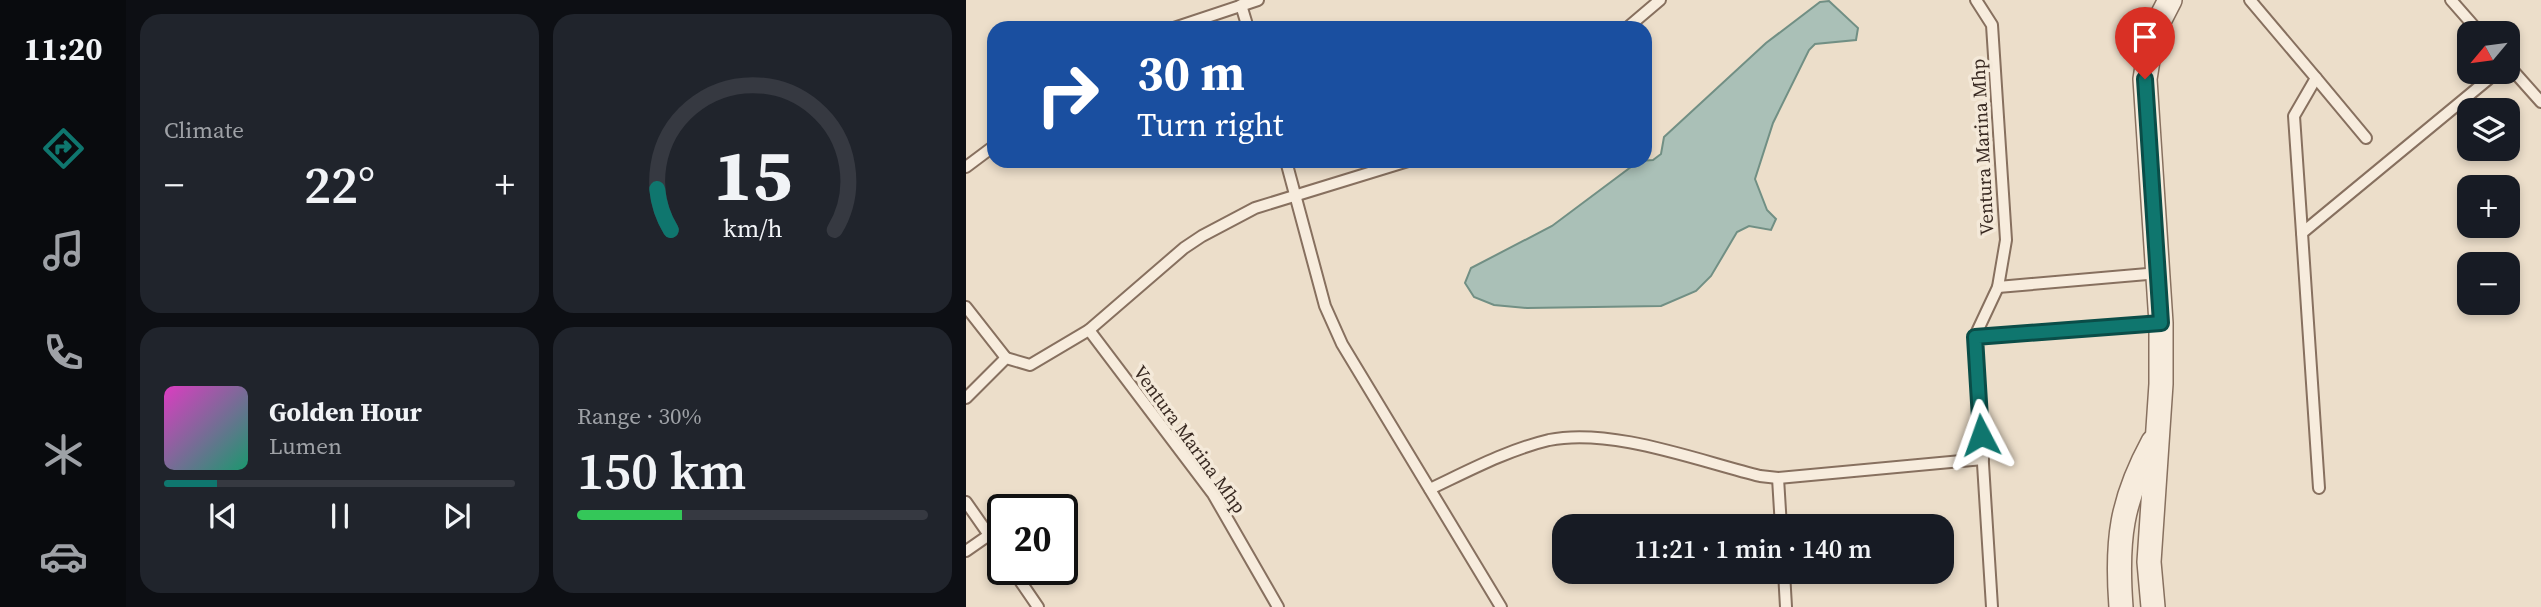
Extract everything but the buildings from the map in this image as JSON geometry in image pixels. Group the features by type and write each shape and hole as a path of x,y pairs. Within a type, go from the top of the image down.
{"street":[{"path":"2153,607 2149,562 2161,383 2161,323 2145,79 2152,35 2170,0"},
{"path":"2121,607 2120,539 2127,500 2135,475 2156,436"},
{"path":"2135,475 2141,499 2134,556 2137,607"}],"lane":[{"path":"1194,21 1258,0"},
{"path":"1635,21 1660,0"},
{"name":"Ventura Marina Mhp","path":"1976,0 1992,25 2007,240 1998,287 1975,337 1992,607"},
{"path":"2250,0 2366,138"},
{"path":"2451,0 2469,21"},
{"path":"1241,5 1246,21"},
{"path":"2316,78 2294,116 2319,488"},
{"path":"2520,78 2541,102"},
{"path":"2302,233 2482,84"},
{"path":"966,167 987,151"},
{"path":"1288,168 1325,306 1342,344 1500,607"},
{"path":"966,307 1006,358 1030,365 1089,330 1193,242 1255,208 1386,168"},
{"path":"1998,287 2159,273"},
{"path":"1975,337 2161,323"},
{"name":"Ventura Marina Mhp","path":"1089,330 1213,494 1279,607"},
{"path":"966,398 1006,358"},
{"path":"1430,489 1503,455 1551,440 1600,437 1778,478 1983,459"},
{"path":"1778,478 1780,514"},
{"path":"966,502 987,532"},
{"path":"966,551 987,536"},
{"path":"1785,584 1786,607"},
{"path":"1023,585 1038,607"}],"shaded area":[{"path":"1829,1 1858,28 1856,40 1815,44 1809,50 1773,123 1755,179 1767,210 1776,219 1771,230 1749,226 1737,232 1711,276 1696,291 1661,306 1527,308 1494,305 1474,297 1465,283 1471,268 1552,226 1630,168 1652,168 1652,160 1661,154 1664,137 1766,43 1820,2"}],"route":[{"path":"1981,435 1975,337 2161,323 2145,79"}]}
